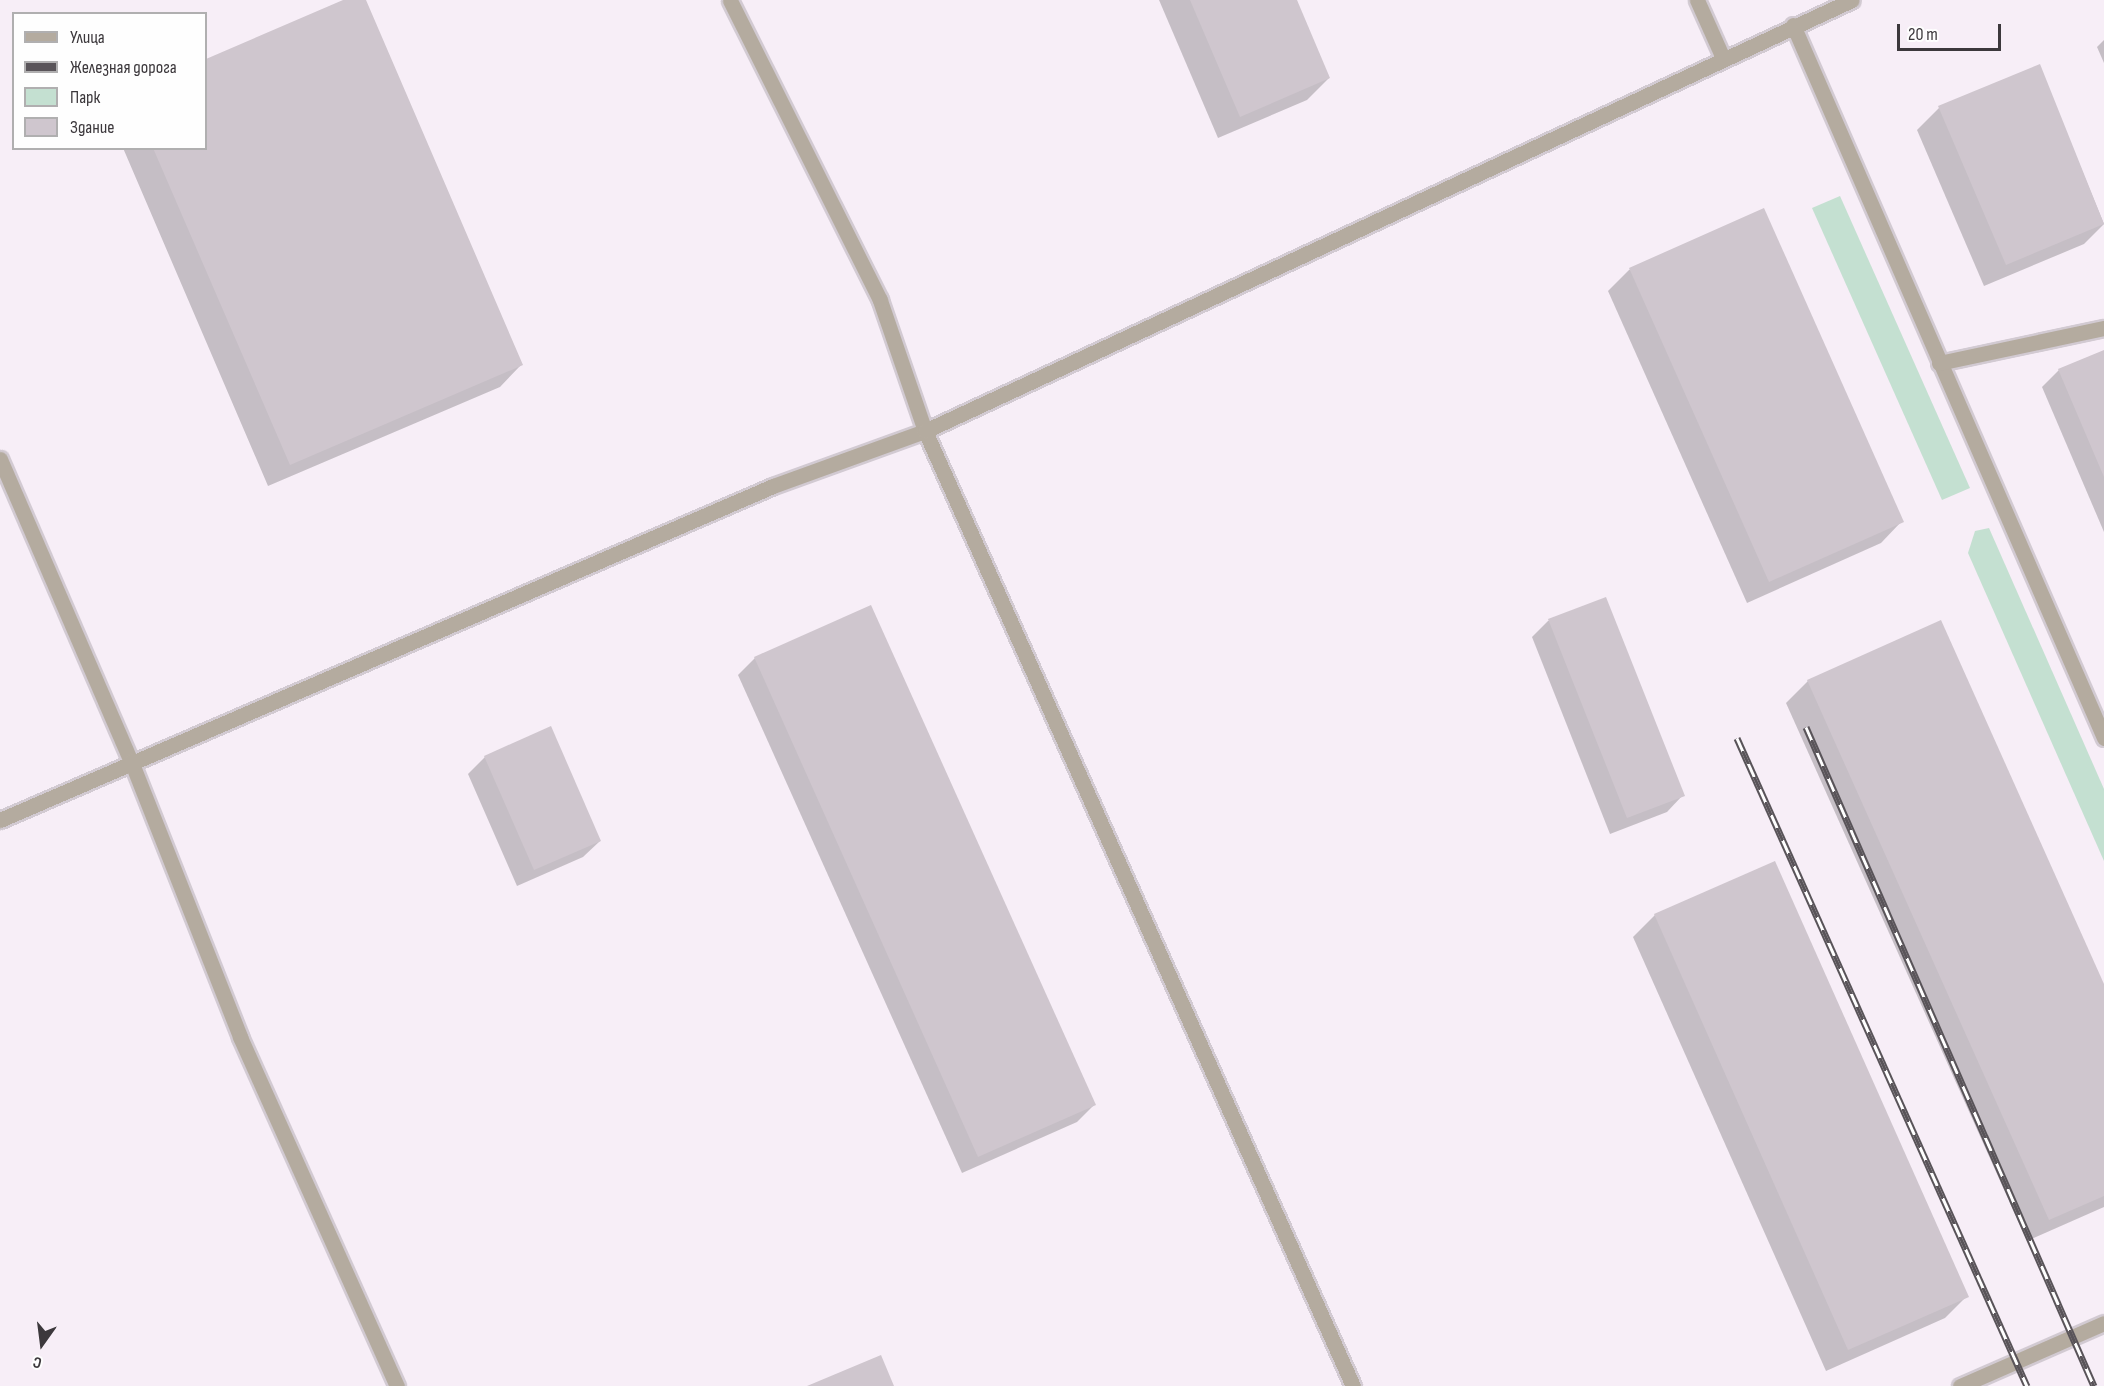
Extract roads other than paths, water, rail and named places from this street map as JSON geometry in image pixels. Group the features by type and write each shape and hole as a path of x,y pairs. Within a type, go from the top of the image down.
{"lane":[{"path":"730,0 880,300 924,431 1353,1386"},
{"path":"1697,0 1722,56"},
{"path":"0,820 130,761 338,677 773,486 924,431 1722,56 1852,0"},
{"path":"1793,25 2104,738"},
{"path":"1939,363 2104,328"},
{"path":"0,459 130,761 240,1037 397,1386"},
{"path":"1960,1386 2104,1323"}],"railway":[{"path":"1806,727 2094,1386"},
{"path":"1737,738 2027,1386"}]}
